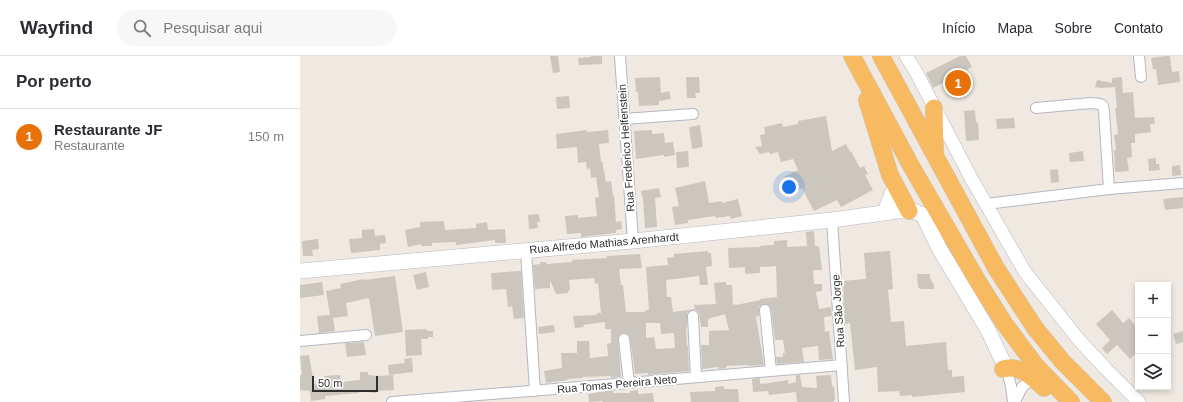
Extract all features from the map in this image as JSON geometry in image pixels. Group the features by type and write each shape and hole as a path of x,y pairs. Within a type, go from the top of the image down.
{"highway":[{"path":"881,56 996,268 1035,328 1062,361 1103,402"},
{"path":"854,61 886,164 908,211"},
{"path":"854,61 910,164 976,280 1004,323 1036,366 1071,402"},
{"path":"934,108 935,158"},
{"path":"1005,368 1024,372 1034,378 1059,402"}],"main road":[{"path":"885,212 895,186"},
{"path":"908,211 954,283 1005,368"},
{"name":"Rua Alfredo Mathias Arenhardt","path":"300,271 633,241 832,220 885,212 908,211"}],"street":[{"name":"Rua Frederico Helfenstein","path":"620,56 633,241"},
{"path":"906,56 971,178 1025,272 1079,340 1139,402"},
{"path":"1139,56 1141,77"},
{"path":"1036,108 1091,103 1100,104 1103,106 1109,189"},
{"path":"624,119 693,114"},
{"path":"986,204 1109,189 1183,184"},
{"name":"Rua São Jorge","path":"832,220 844,402"},
{"path":"526,251 535,391"},
{"path":"765,310 771,370"},
{"path":"693,316 696,377"},
{"path":"300,341 366,335"},
{"path":"624,339 629,383"},
{"name":"Rua Tomas Pereira Neto","path":"392,402 519,397 535,391 842,365"},
{"path":"1005,368 1013,402"},
{"path":"1013,402 1022,387 1034,378"}],"building":[{"path":"550,56 558,56 560,72 553,73"},
{"path":"602,56 602,64 579,65 578,58"},
{"path":"960,56 966,56 972,67 965,71 971,82 951,93 945,82 933,88 926,73"},
{"path":"1170,56 1172,72 1179,71 1180,82 1158,85 1156,69 1153,69 1151,58"},
{"path":"660,77 661,93 669,91 671,99 659,101 659,105 639,106 635,78"},
{"path":"686,77 699,77 700,93 695,93 696,98 687,98"},
{"path":"1122,77 1123,93 1133,92 1135,118 1154,117 1155,124 1150,124 1151,132 1135,134 1135,143 1131,143 1132,157 1127,158 1129,171 1115,172 1114,150 1116,150 1114,135 1118,134 1115,108 1117,108 1115,87 1095,87 1097,80 1112,83 1112,78"},
{"path":"569,96 570,108 557,109 556,97"},
{"path":"975,110 976,123 978,122 979,140 966,141 964,111"},
{"path":"826,116 832,151 846,144 860,168 864,166 868,174 865,175 873,190 841,207 837,200 814,211 802,188 793,193 784,177 798,170 793,159 781,162 778,152 760,154 755,147 762,146 760,135 765,134 764,127 782,123 783,127 798,124 798,121"},
{"path":"1014,118 1015,128 997,129 996,119"},
{"path":"700,125 703,147 692,149 689,127"},
{"path":"587,130 587,132 608,130 609,143 599,144 601,162 602,161 606,182 611,181 613,196 614,195 616,222 621,221 622,229 616,230 616,233 581,237 581,233 567,234 565,216 578,215 578,218 597,216 595,198 599,197 596,177 591,178 590,168 587,169 586,162 578,163 577,147 557,149 556,134"},
{"path":"652,130 652,134 664,133 665,143 673,142 675,155 636,159 634,131"},
{"path":"688,151 689,167 677,168 676,152"},
{"path":"1083,151 1084,161 1070,162 1069,153"},
{"path":"1156,158 1156,164 1159,164 1160,170 1149,171 1148,159"},
{"path":"1180,165 1181,175 1172,176 1172,166"},
{"path":"1058,169 1059,182 1051,183 1050,170"},
{"path":"705,181 709,203 722,201 722,203 738,199 742,216 731,219 730,216 716,218 715,216 688,220 688,223 675,225 672,207 679,206 675,188"},
{"path":"659,188 661,197 655,198 657,227 645,228 641,191"},
{"path":"1183,197 1183,208 1165,210 1163,199"},
{"path":"539,214 540,222 537,222 538,228 529,229 528,215"},
{"path":"444,221 445,230 476,228 476,224 487,222 488,230 505,229 506,243 495,243 495,240 456,245 456,242 432,243 432,246 421,246 421,244 408,247 405,230 420,227 420,222"},
{"path":"374,229 375,236 385,235 386,243 380,244 380,250 351,253 349,239 362,238 362,230"},
{"path":"814,231 815,246 819,246 822,270 813,270 814,284 822,284 822,291 816,292 819,309 831,307 832,316 824,317 825,332 829,331 833,359 819,360 818,346 802,348 804,362 777,364 776,357 783,357 783,353 785,353 783,340 775,340 771,309 770,306 765,304 759,307 759,316 756,317 764,365 726,366 726,368 719,369 719,367 702,369 701,345 709,345 709,331 729,330 725,314 708,319 708,327 701,327 699,313 696,310 692,310 687,313 686,328 689,371 648,375 648,373 635,374 630,338 629,335 624,333 620,334 618,339 621,377 582,377 546,383 544,371 562,368 561,353 577,353 577,341 589,341 590,358 608,356 607,344 611,343 611,329 605,329 605,322 583,325 584,327 575,328 573,316 597,315 597,313 601,313 598,283 595,284 594,278 569,280 570,290 568,293 556,294 550,280 550,288 535,289 533,265 540,264 540,262 546,262 547,264 572,262 572,260 640,254 642,268 619,269 621,285 623,285 626,312 645,312 645,310 649,310 646,267 668,265 667,258 674,257 674,254 708,251 708,253 711,253 712,266 706,267 708,285 700,285 699,276 666,280 667,297 671,297 673,312 695,309 694,305 716,304 714,283 726,282 726,285 732,285 733,305 736,305 760,299 777,297 776,266 760,267 760,273 745,274 745,267 729,268 728,248 760,247 774,245 774,241 787,240 787,247 807,246 806,232","holes":["646,323 660,323 661,334 674,333 675,348 656,349 654,337 646,338"]},
{"path":"318,239 319,249 312,250 313,256 303,256 302,241"},
{"path":"890,251 893,289 888,290 891,322 904,321 906,346 946,342 948,370 952,370 952,377 964,376 965,392 912,397 912,395 900,396 899,391 878,392 877,367 855,370 850,323 845,324 843,281 866,279 864,253"},
{"path":"521,271 524,318 514,319 512,306 508,307 506,289 492,290 491,273"},
{"path":"426,272 429,287 417,290 413,275"},
{"path":"917,274 930,274 934,289 920,289 918,287"},
{"path":"395,276 403,332 375,336 369,298 346,303 348,316 333,318 335,331 319,333 317,316 330,315 326,291 341,288 340,284 363,279"},
{"path":"322,282 324,295 300,298 300,285"},
{"path":"1112,310 1123,323 1129,318 1135,325 1135,354 1130,359 1117,345 1107,354 1102,348 1110,340 1096,324"},
{"path":"554,325 555,332 539,334 538,327"},
{"path":"427,329 427,331 433,331 433,337 421,339 422,355 406,356 405,330"},
{"path":"1183,331 1183,342 1176,344 1173,334"},
{"path":"364,342 366,355 347,357 345,343"},
{"path":"309,355 314,384 325,382 324,376 340,375 341,382 360,380 360,372 368,372 368,375 393,375 394,390 376,391 376,393 359,391 359,393 325,396 325,399 311,401 310,391 300,390 300,375 302,375 300,356"},
{"path":"412,358 413,372 389,375 388,365 405,363 404,359"},
{"path":"796,375 800,375 802,387 817,388 816,376 831,375 832,387 834,386 834,402 797,402 796,392 769,395 768,391 753,392 752,379 760,378 760,384 788,380 788,384 796,382"},
{"path":"724,386 724,389 738,389 739,402 691,402 690,392 715,391 715,387"},
{"path":"638,390 638,394 653,393 654,402 589,402 588,394 605,391 613,391 613,393 630,393 630,391"}],"place":[{"name":"Restaurante JF","path":"958,83"}]}
